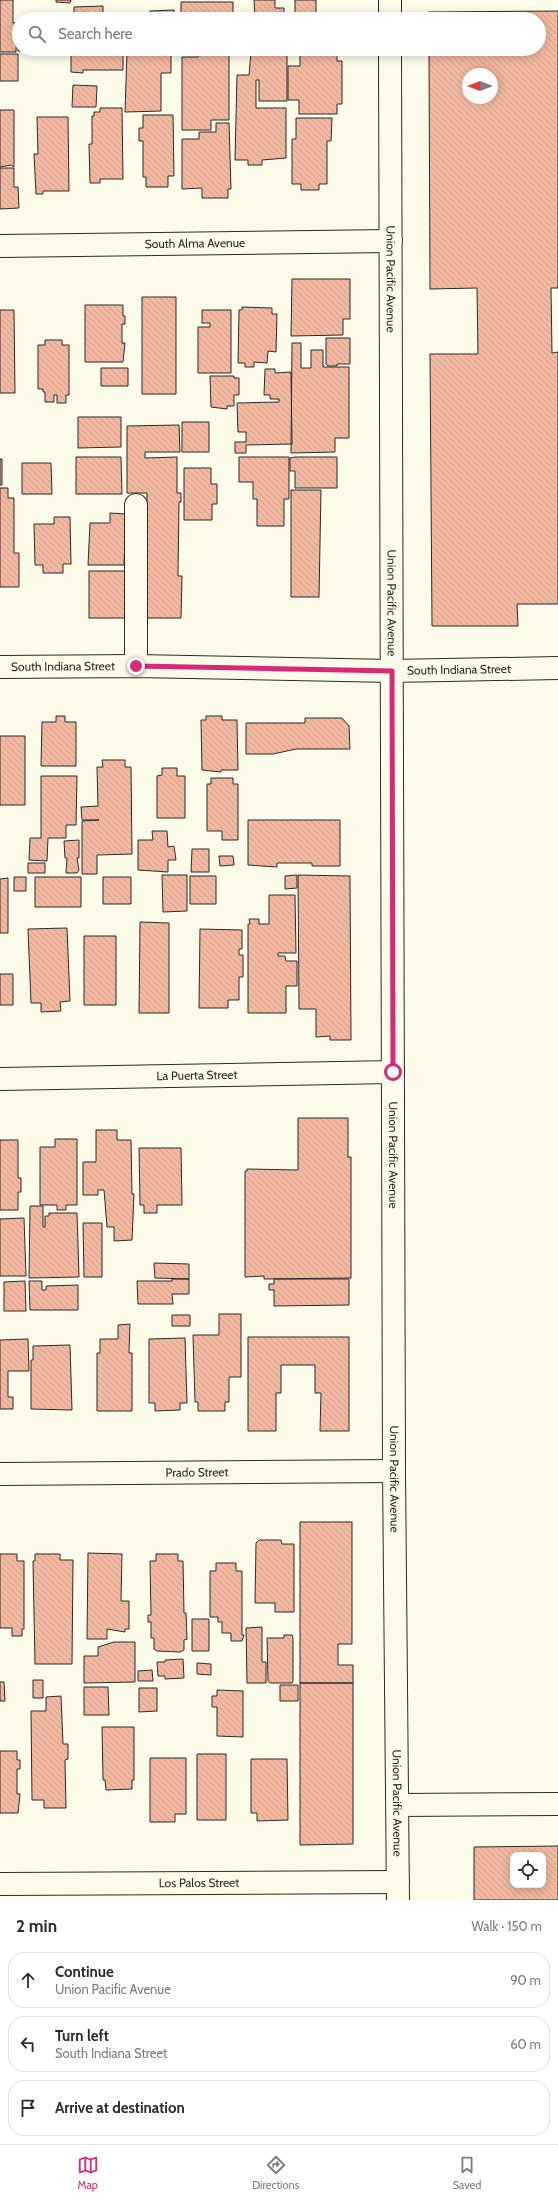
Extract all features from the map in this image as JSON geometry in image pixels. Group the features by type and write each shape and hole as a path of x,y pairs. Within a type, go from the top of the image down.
{"street":[{"path":"390,0 390,12"},
{"name":"Union Pacific Avenue","path":"390,56 394,1470 398,1891"},
{"name":"South Alma Avenue","path":"0,246 391,241"},
{"path":"136,505 136,666"},
{"name":"South Indiana Street","path":"0,667 136,666 392,671 558,668"},
{"name":"La Puerta Street","path":"0,1079 393,1072"},
{"name":"Prado Street","path":"0,1474 394,1470"},
{"path":"398,1805 558,1804"},
{"name":"Los Palos Street","path":"0,1884 398,1891"}],"building":[{"path":"0,0 13,0 12,52 0,52"},
{"path":"56,0 71,0 70,3 56,2"},
{"path":"254,0 275,0 275,8 284,8 284,12 255,12"},
{"path":"295,0 316,0 316,12 295,12"},
{"path":"181,2 233,2 233,12 181,12"},
{"path":"103,6 103,12 74,12 74,7"},
{"path":"174,10 174,12 150,12"},
{"path":"558,11 558,288 551,288 552,353 558,352 558,604 517,604 518,626 432,626 430,354 478,354 477,288 430,289 429,56 546,56 546,12 428,12"},
{"path":"0,54 12,54 12,56 18,56 18,81 0,81"},
{"path":"71,56 123,56 123,70 83,70 83,73 71,72"},
{"path":"127,56 171,56 171,73 161,73 161,111 125,112"},
{"path":"229,56 229,120 211,120 211,130 182,130 182,57"},
{"path":"251,56 287,56 287,101 259,101 259,80 256,80 256,108 286,108 286,158 262,160 262,165 248,165 248,160 235,160 237,75 249,75"},
{"path":"300,56 337,56 337,61 342,61 342,104 337,104 337,114 299,114 299,100 288,100 288,66 300,66"},
{"path":"73,85 97,86 96,107 72,107"},
{"path":"100,108 122,108 123,179 100,179 100,183 90,183 89,144 92,144 92,116 94,116 94,112 100,112"},
{"path":"0,110 14,110 14,167 11,165 0,167"},
{"path":"143,115 173,115 174,176 168,176 168,187 146,187 146,177 143,177 143,141 139,141 139,128 143,128"},
{"path":"37,117 68,117 69,191 43,191 43,194 36,194 34,154 38,154"},
{"path":"296,118 332,118 331,141 327,141 327,184 319,184 319,190 301,190 301,184 292,184 292,139 296,139"},
{"path":"216,123 229,123 231,189 228,189 228,198 202,198 202,188 182,189 182,139 199,139 199,132 216,132"},
{"path":"0,168 14,168 14,187 18,187 19,208 0,209"},
{"path":"292,279 350,279 350,319 343,319 343,335 291,336"},
{"path":"142,297 176,297 176,394 142,394"},
{"path":"85,305 123,305 125,324 122,324 122,343 125,343 123,362 85,362"},
{"path":"242,307 272,308 272,314 277,314 276,352 268,351 267,363 254,362 254,367 245,367 245,363 238,363 239,310 242,310"},
{"path":"0,310 14,310 15,393 0,393"},
{"path":"202,310 231,310 231,373 198,373 198,327 210,327 210,323 202,323"},
{"path":"326,338 350,338 350,364 328,366 326,364"},
{"path":"45,340 62,340 62,345 69,345 69,395 66,395 66,403 57,403 57,395 54,395 54,402 45,402 45,392 43,392 43,389 38,389 38,345 45,345"},
{"path":"292,343 301,343 301,368 311,368 311,350 323,350 323,367 349,367 349,438 335,438 335,452 291,453"},
{"path":"101,368 128,368 128,386 101,386"},
{"path":"265,369 275,369 275,373 291,372 292,444 246,445 246,453 235,453 235,442 246,442 246,432 238,432 237,403 279,402 279,399 270,399 270,395 264,395"},
{"path":"210,376 234,376 234,378 239,378 239,395 234,395 234,406 227,406 227,409 211,407"},
{"path":"78,417 121,417 121,447 78,448"},
{"path":"182,422 209,422 209,452 182,452"},
{"path":"179,425 180,452 145,452 145,458 177,457 177,493 181,493 181,502 179,502 178,576 182,576 181,618 146,618 147,493 127,493 127,426"},
{"path":"76,457 121,457 122,494 76,494"},
{"path":"239,457 289,457 289,499 284,499 284,526 257,526 257,499 253,499 253,482 239,482"},
{"path":"337,457 337,488 295,488 295,471 290,471 290,458"},
{"path":"0,459 2,459 2,485 0,485"},
{"path":"22,463 51,463 52,494 22,494"},
{"path":"184,468 211,468 211,484 217,484 217,504 212,504 212,520 184,520"},
{"path":"0,488 8,488 8,498 14,498 14,553 19,553 19,587 0,587"},
{"path":"291,490 321,490 319,597 291,597"},
{"path":"110,513 126,514 124,565 88,565 90,523 110,523"},
{"path":"54,517 70,517 71,564 63,564 63,573 43,573 43,565 35,565 34,524 54,524"},
{"path":"89,571 125,571 125,618 89,618"},
{"path":"56,716 65,716 65,722 76,722 76,766 41,766 42,722 56,722"},
{"path":"206,716 222,716 222,720 237,720 238,770 221,770 221,772 202,770 201,720 206,720"},
{"path":"305,718 342,718 349,726 350,749 296,749 273,754 246,754 246,723 305,723"},
{"path":"0,736 25,736 25,805 0,805"},
{"path":"102,760 125,760 125,767 131,767 132,854 97,855 97,874 82,874 82,821 99,820 82,820 81,807 98,806 97,767 103,767"},
{"path":"162,768 177,768 177,776 185,776 185,818 157,818 157,776 162,775"},
{"path":"41,776 77,776 76,825 66,825 66,838 48,838 47,861 29,860 30,838 41,838"},
{"path":"211,778 233,778 233,784 238,784 238,840 222,840 222,831 207,831 207,784 211,784"},
{"path":"248,820 340,820 340,866 312,866 312,863 277,863 277,867 248,865"},
{"path":"152,831 167,831 168,847 174,846 176,860 168,860 168,872 138,870 138,840 153,840"},
{"path":"79,840 79,858 77,858 79,870 77,873 66,873 67,858 65,858 64,841"},
{"path":"192,849 209,849 209,872 191,872"},
{"path":"219,856 233,856 234,865 220,866"},
{"path":"28,863 45,863 45,873 28,873"},
{"path":"162,875 187,875 187,911 163,912"},
{"path":"297,875 297,888 285,889 285,876"},
{"path":"298,875 350,876 351,1040 330,1040 330,1036 316,1037 316,1009 299,1009"},
{"path":"190,876 216,876 216,904 190,904"},
{"path":"14,877 26,877 26,891 14,891"},
{"path":"35,877 81,877 81,907 35,907"},
{"path":"103,877 131,877 131,904 103,904"},
{"path":"8,878 8,933 0,933 0,879"},
{"path":"269,895 295,895 296,953 278,953 278,956 285,956 286,961 297,961 297,986 286,986 286,1013 248,1013 248,924 250,924 249,919 259,919 259,924 269,924"},
{"path":"140,922 169,923 169,1013 139,1013"},
{"path":"67,928 70,1001 60,1002 61,1011 41,1012 41,1003 31,1003 28,929"},
{"path":"200,929 242,930 242,949 239,949 239,955 243,955 243,977 239,977 239,1000 228,1000 228,1008 199,1008"},
{"path":"84,936 116,936 116,1005 84,1005"},
{"path":"0,974 13,974 13,1005 0,1005"},
{"path":"298,1118 348,1118 348,1157 351,1157 351,1278 264,1279 264,1276 245,1277 245,1171 247,1171 247,1169 298,1170"},
{"path":"96,1130 117,1130 117,1140 131,1140 132,1194 134,1194 132,1240 114,1241 114,1227 107,1227 104,1190 98,1190 98,1195 83,1195 83,1162 96,1162"},
{"path":"55,1139 77,1139 77,1205 66,1205 66,1210 57,1210 57,1205 40,1205 40,1147 55,1147"},
{"path":"0,1140 18,1140 18,1178 21,1178 21,1192 18,1192 18,1210 0,1210"},
{"path":"139,1148 181,1148 182,1205 157,1205 157,1213 144,1213 144,1205 140,1205"},
{"path":"30,1206 43,1206 43,1227 45,1227 45,1216 49,1216 49,1213 77,1213 79,1277 29,1278"},
{"path":"24,1218 26,1276 0,1276 0,1219"},
{"path":"83,1223 102,1223 102,1277 84,1277"},
{"path":"154,1263 189,1264 189,1279 155,1278"},
{"path":"172,1279 189,1279 189,1294 172,1294 173,1304 138,1304 137,1281 172,1281"},
{"path":"274,1279 349,1279 349,1305 274,1306 274,1290 269,1290 269,1284 274,1284"},
{"path":"25,1281 26,1311 4,1311 4,1282"},
{"path":"29,1281 42,1281 42,1290 46,1290 46,1286 78,1285 78,1310 30,1310"},
{"path":"219,1314 241,1314 241,1377 229,1377 229,1402 225,1402 225,1411 198,1411 198,1402 195,1402 193,1335 219,1335"},
{"path":"172,1315 190,1315 190,1326 172,1326"},
{"path":"130,1324 129,1353 132,1353 132,1411 97,1411 97,1353 100,1353 100,1339 118,1339 118,1325"},
{"path":"248,1337 349,1337 349,1431 320,1431 321,1393 315,1393 315,1365 281,1365 281,1393 276,1393 276,1431 248,1431"},
{"path":"185,1338 187,1403 180,1403 180,1410 155,1411 155,1403 149,1403 149,1339"},
{"path":"28,1339 29,1371 8,1371 8,1397 13,1397 13,1409 0,1409 0,1340"},
{"path":"70,1345 72,1410 31,1409 31,1360 33,1360 33,1346"},
{"path":"300,1522 352,1522 352,1644 338,1644 338,1665 353,1665 353,1683 300,1683"},
{"path":"259,1540 281,1540 282,1544 294,1544 294,1612 275,1612 275,1603 255,1603 256,1543"},
{"path":"88,1553 122,1554 121,1601 129,1601 129,1629 125,1629 125,1632 107,1629 107,1639 87,1639"},
{"path":"0,1554 17,1554 17,1561 24,1561 24,1629 22,1629 22,1636 12,1636 12,1628 0,1628"},
{"path":"35,1554 60,1554 60,1560 73,1560 72,1664 35,1664 33,1561 35,1561"},
{"path":"156,1554 178,1554 178,1561 183,1561 184,1613 186,1613 187,1639 184,1640 184,1650 180,1652 157,1651 154,1649 154,1638 151,1638 151,1622 148,1622 148,1615 151,1615 150,1561 156,1561"},
{"path":"216,1563 236,1563 236,1571 242,1571 242,1635 244,1635 242,1641 231,1641 231,1633 222,1633 222,1622 218,1622 218,1617 210,1617 210,1571 216,1571"},
{"path":"192,1619 209,1619 209,1651 192,1651"},
{"path":"262,1627 262,1662 266,1662 266,1683 247,1683 246,1628"},
{"path":"284,1635 292,1635 293,1638 293,1681 292,1683 270,1683 268,1681 267,1638 284,1638"},
{"path":"114,1642 135,1642 135,1682 84,1683 84,1656 98,1656 98,1647"},
{"path":"183,1659 184,1678 165,1679 165,1676 158,1676 157,1662"},
{"path":"197,1663 211,1664 211,1675 197,1674"},
{"path":"152,1670 153,1681 138,1681 138,1671"},
{"path":"33,1680 43,1680 43,1698 33,1698"},
{"path":"0,1682 4,1682 5,1701 0,1701"},
{"path":"300,1683 353,1683 353,1844 300,1845"},
{"path":"280,1685 298,1685 298,1701 280,1701"},
{"path":"84,1687 108,1687 109,1715 84,1715"},
{"path":"139,1688 157,1688 157,1711 139,1712"},
{"path":"217,1690 243,1691 243,1737 217,1736 217,1707 212,1707 212,1696 217,1696"},
{"path":"61,1696 63,1744 68,1744 68,1759 65,1760 66,1808 44,1808 44,1800 32,1800 31,1711 46,1711 46,1697"},
{"path":"102,1727 134,1727 134,1780 132,1780 132,1789 106,1790 105,1780 103,1780"},
{"path":"0,1751 17,1751 17,1760 20,1760 20,1769 17,1769 17,1794 20,1794 18,1813 0,1813"},
{"path":"197,1754 226,1754 226,1820 197,1820"},
{"path":"150,1758 186,1758 186,1814 175,1814 175,1822 150,1822"},
{"path":"251,1759 287,1759 288,1820 257,1821 257,1813 251,1813"},
{"path":"558,1846 558,1900 474,1900 474,1847"}],"route":[{"path":"136,666 392,671 393,1072"}]}
